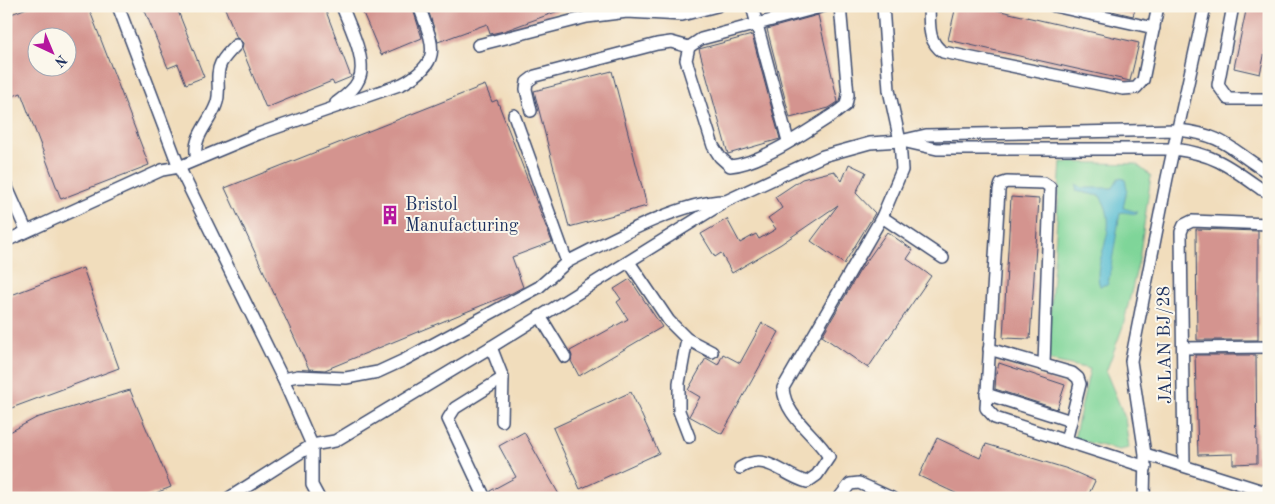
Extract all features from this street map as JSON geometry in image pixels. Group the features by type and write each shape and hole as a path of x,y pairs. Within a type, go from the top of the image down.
{"street":[{"path":"118,6 179,167 283,379 312,445 312,485 319,498"},
{"path":"331,108 358,81 362,70 360,57 342,6"},
{"path":"6,241 26,230 162,170 179,167 331,108 402,84 418,75 427,66 432,56 431,38 419,6"},
{"path":"478,45 587,17 627,12 682,15 717,6"},
{"path":"752,6 788,141"},
{"path":"824,6 701,39 689,47 686,60 713,146 720,157 730,166 741,165 788,141 846,105 848,96 840,6"},
{"path":"740,468 748,463 764,461 795,479 807,482 825,466 829,457 789,411 784,398 783,388 882,217 902,170 900,141 889,90 883,6"},
{"path":"929,6 930,38 934,46 943,52 1123,89 1136,88 1143,80 1158,6"},
{"path":"1054,6 1154,28"},
{"path":"1144,498 1145,454 1131,361 1178,130 1206,6"},
{"path":"1233,6 1218,85 1228,100 1269,99"},
{"path":"531,111 526,89 527,82 535,76 657,44 671,42 689,47"},
{"path":"197,159 196,142 216,107 220,95 217,76 220,64 236,45"},
{"path":"514,115 568,262"},
{"path":"229,498 312,445 335,441 726,201 823,156 870,143 900,141 936,134 1178,130 1199,132 1216,138 1269,173"},
{"path":"900,141 937,149 1174,149 1196,152 1217,159 1261,189 1269,192"},
{"path":"1044,365 1049,184 1007,182 1002,184 999,190 986,408 989,414 1146,467"},
{"path":"6,185 26,230"},
{"path":"283,379 306,376 346,378 378,372 404,360 539,286 568,262 595,248 676,211 711,201 726,201"},
{"path":"882,217 943,258"},
{"name":"JALAN BJ/28","path":"1184,465 1184,348 1181,232 1184,225 1192,221 1269,224"},
{"path":"629,262 669,321 687,339 712,352"},
{"path":"540,316 565,357"},
{"path":"687,339 679,384 679,411 689,437"},
{"path":"491,347 503,378 502,421"},
{"path":"1184,348 1269,347"},
{"path":"989,350 1072,373 1078,378 1080,384 1066,441"},
{"path":"485,498 448,419 455,408 503,378"},
{"path":"986,394 1071,421"},
{"path":"1145,454 1269,492"},
{"path":"839,498 850,484 859,483 892,498"}],"green space":[{"path":"1061,162 1136,164 1151,176 1139,260 1123,326 1106,372 1125,418 1129,448 1119,450 1074,439 1090,369 1047,360"}],"water":[{"path":"1118,178 1125,179 1127,189 1123,208 1137,212 1137,214 1120,213 1108,284 1100,286 1099,266 1108,221 1106,209 1100,196 1076,191 1077,184 1081,188 1113,188"}],"building":[{"path":"32,6 88,6 149,165 61,199 21,93 6,99 6,16"},
{"path":"143,6 176,6 204,77 186,84 178,64 168,68"},
{"path":"224,6 324,6 351,77 334,84 332,81 266,108 242,49 243,43 237,38"},
{"path":"360,6 401,6 402,9 412,6 422,38 381,55"},
{"path":"427,6 569,7 504,31 490,34 487,24 438,42"},
{"path":"956,6 979,6 1139,43 1130,81 948,40"},
{"path":"1091,6 1136,6 1133,16"},
{"path":"1247,6 1269,6 1269,34 1260,74 1234,68"},
{"path":"818,15 838,102 829,108 790,118 767,29"},
{"path":"752,35 780,139 728,154 699,49"},
{"path":"612,71 647,206 569,227 534,91"},
{"name":"Bristol Manufacturing","path":"485,85 492,102 497,100 552,242 512,257 523,287 512,293 325,370 309,369 225,188"},
{"path":"849,164 866,172 856,193 875,213 844,264 811,241 838,205 781,244 732,273 721,253 715,257 701,234 727,219 740,243 756,234 759,239 776,229 768,218 782,208 775,197 802,179 834,171 842,181"},
{"path":"1011,197 1039,199 1030,339 1003,338"},
{"path":"1196,229 1258,231 1258,340 1197,340"},
{"path":"887,232 913,250 907,259 931,276 868,368 822,336 859,272"},
{"path":"83,268 119,368 6,410 6,297"},
{"path":"630,279 662,327 579,376 571,361 570,351 628,319 617,302 621,299 614,289"},
{"path":"762,323 779,332 722,434 689,416 700,397 688,390 706,358 718,365 723,354 740,363"},
{"path":"1195,355 1256,355 1257,463 1233,464 1233,454 1198,455"},
{"path":"999,363 1065,385 1057,409 995,389"},
{"path":"130,390 171,487 143,498 6,498 6,434 36,418"},
{"path":"631,392 659,453 580,489 553,428"},
{"path":"524,432 561,498 492,498 490,491 516,477 499,446"},
{"path":"937,438 980,458 986,444 1068,469 1095,481 1087,498 966,498 919,476"}],"place":[{"name":"Bristol Manufacturing","path":"390,215"}]}
